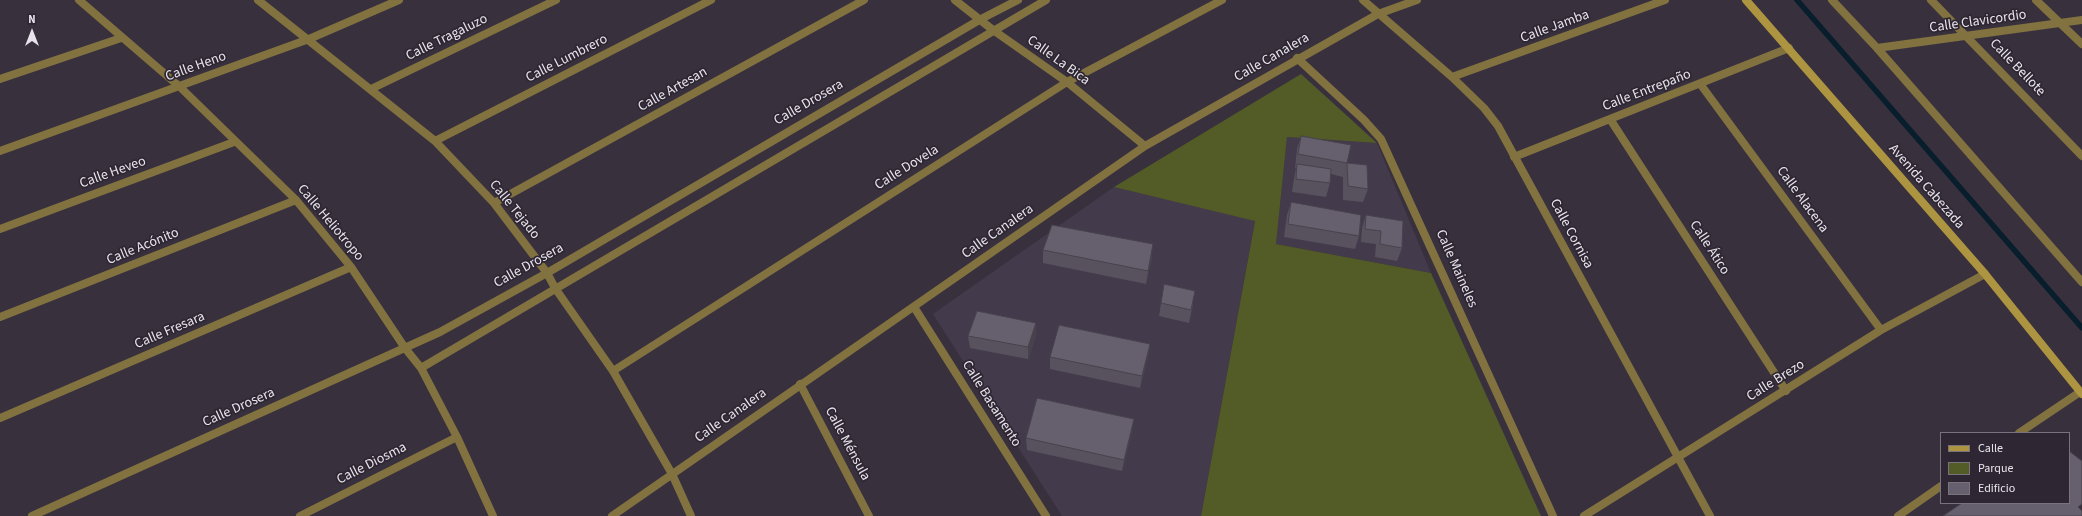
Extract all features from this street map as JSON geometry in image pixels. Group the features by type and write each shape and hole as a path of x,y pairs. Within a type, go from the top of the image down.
{"main road":[{"name":"Avenida Cabezada","path":"1746,0 1985,274 2081,393"}],"street":[{"name":"Calle Heliotropo","path":"79,0 121,38 180,87 234,142 296,200 351,267 405,348 421,368 457,437 493,516"},
{"name":"Calle Tejado","path":"258,0 309,39 435,141 494,203 547,273 555,288 613,371 672,474 691,516"},
{"name":"Calle Heno","path":"0,151 309,39 399,0"},
{"name":"Calle Tragaluzo","path":"371,89 556,0"},
{"name":"Calle Lumbrero","path":"435,141 711,0"},
{"name":"Calle Artesan","path":"494,203 864,0"},
{"name":"Calle La Bica","path":"955,0 993,30 1067,82 1145,146"},
{"name":"Calle Drosera","path":"32,516 440,332 547,273 981,19 1018,0"},
{"path":"421,368 1046,0"},
{"name":"Calle Dovela","path":"613,371 1067,82 1222,0"},
{"name":"Calle Cornisa","path":"1363,0 1452,77 1484,108 1498,126 1677,458 1710,516"},
{"name":"Calle Canalera","path":"612,516 800,384 914,307 1145,146 1378,14 1417,0"},
{"name":"Calle Jamba","path":"1452,77 1665,0"},
{"path":"1832,0 1877,48 2082,282"},
{"name":"Calle Bellote","path":"1932,0 2082,156"},
{"path":"2036,0 2082,44"},
{"name":"Calle Clavicordio","path":"1877,48 2082,20"},
{"path":"0,79 121,38"},
{"name":"Calle Entrepaño","path":"1514,157 1701,85 1789,48"},
{"name":"Calle Maineles","path":"1298,58 1364,120 1381,140 1393,163 1554,516"},
{"name":"Calle Alacena","path":"1701,85 1881,330"},
{"name":"Calle Ático","path":"1610,119 1786,391"},
{"name":"Calle Heveo","path":"0,229 234,142"},
{"name":"Calle Acónito","path":"0,317 296,200"},
{"name":"Calle Fresara","path":"0,418 351,267"},
{"name":"Calle Brezo","path":"1584,516 1786,391 1881,330 1985,274"},
{"name":"Calle Basamento","path":"914,307 1046,516"},
{"name":"Calle Ménsula","path":"800,384 869,516"},
{"path":"2021,432 2081,393"},
{"name":"Calle Diosma","path":"300,516 457,437"},
{"path":"1898,516 1940,487"}],"shaded area":[{"path":"1287,137 1377,143 1431,273 1276,244"},
{"path":"1114,187 1255,220 1201,516 1062,516 933,314"}],"green space":[{"path":"1301,74 1377,143 1287,137 1276,244 1431,273 1541,516 1201,516 1255,221 1114,187"}],"building":[{"path":"1301,136 1351,145 1347,163 1298,154"},
{"path":"1347,163 1367,165 1368,189 1348,186"},
{"path":"1297,164 1331,169 1330,183 1296,179"},
{"path":"1291,202 1361,215 1359,236 1288,224"},
{"path":"1366,215 1403,221 1402,248 1380,244 1381,231 1365,229"},
{"path":"1052,225 1153,244 1148,271 1043,250"},
{"path":"1164,284 1195,291 1191,310 1161,303"},
{"path":"977,311 1036,323 1028,347 968,336"},
{"path":"1059,325 1150,344 1142,376 1050,357"},
{"path":"1037,398 1134,419 1124,460 1026,438"},
{"path":"2070,452 2082,461 2082,504 2078,507 2082,511 2082,516 1943,516 1961,504 2070,504"}],"waterway":[{"path":"1797,0 2082,328"}]}
